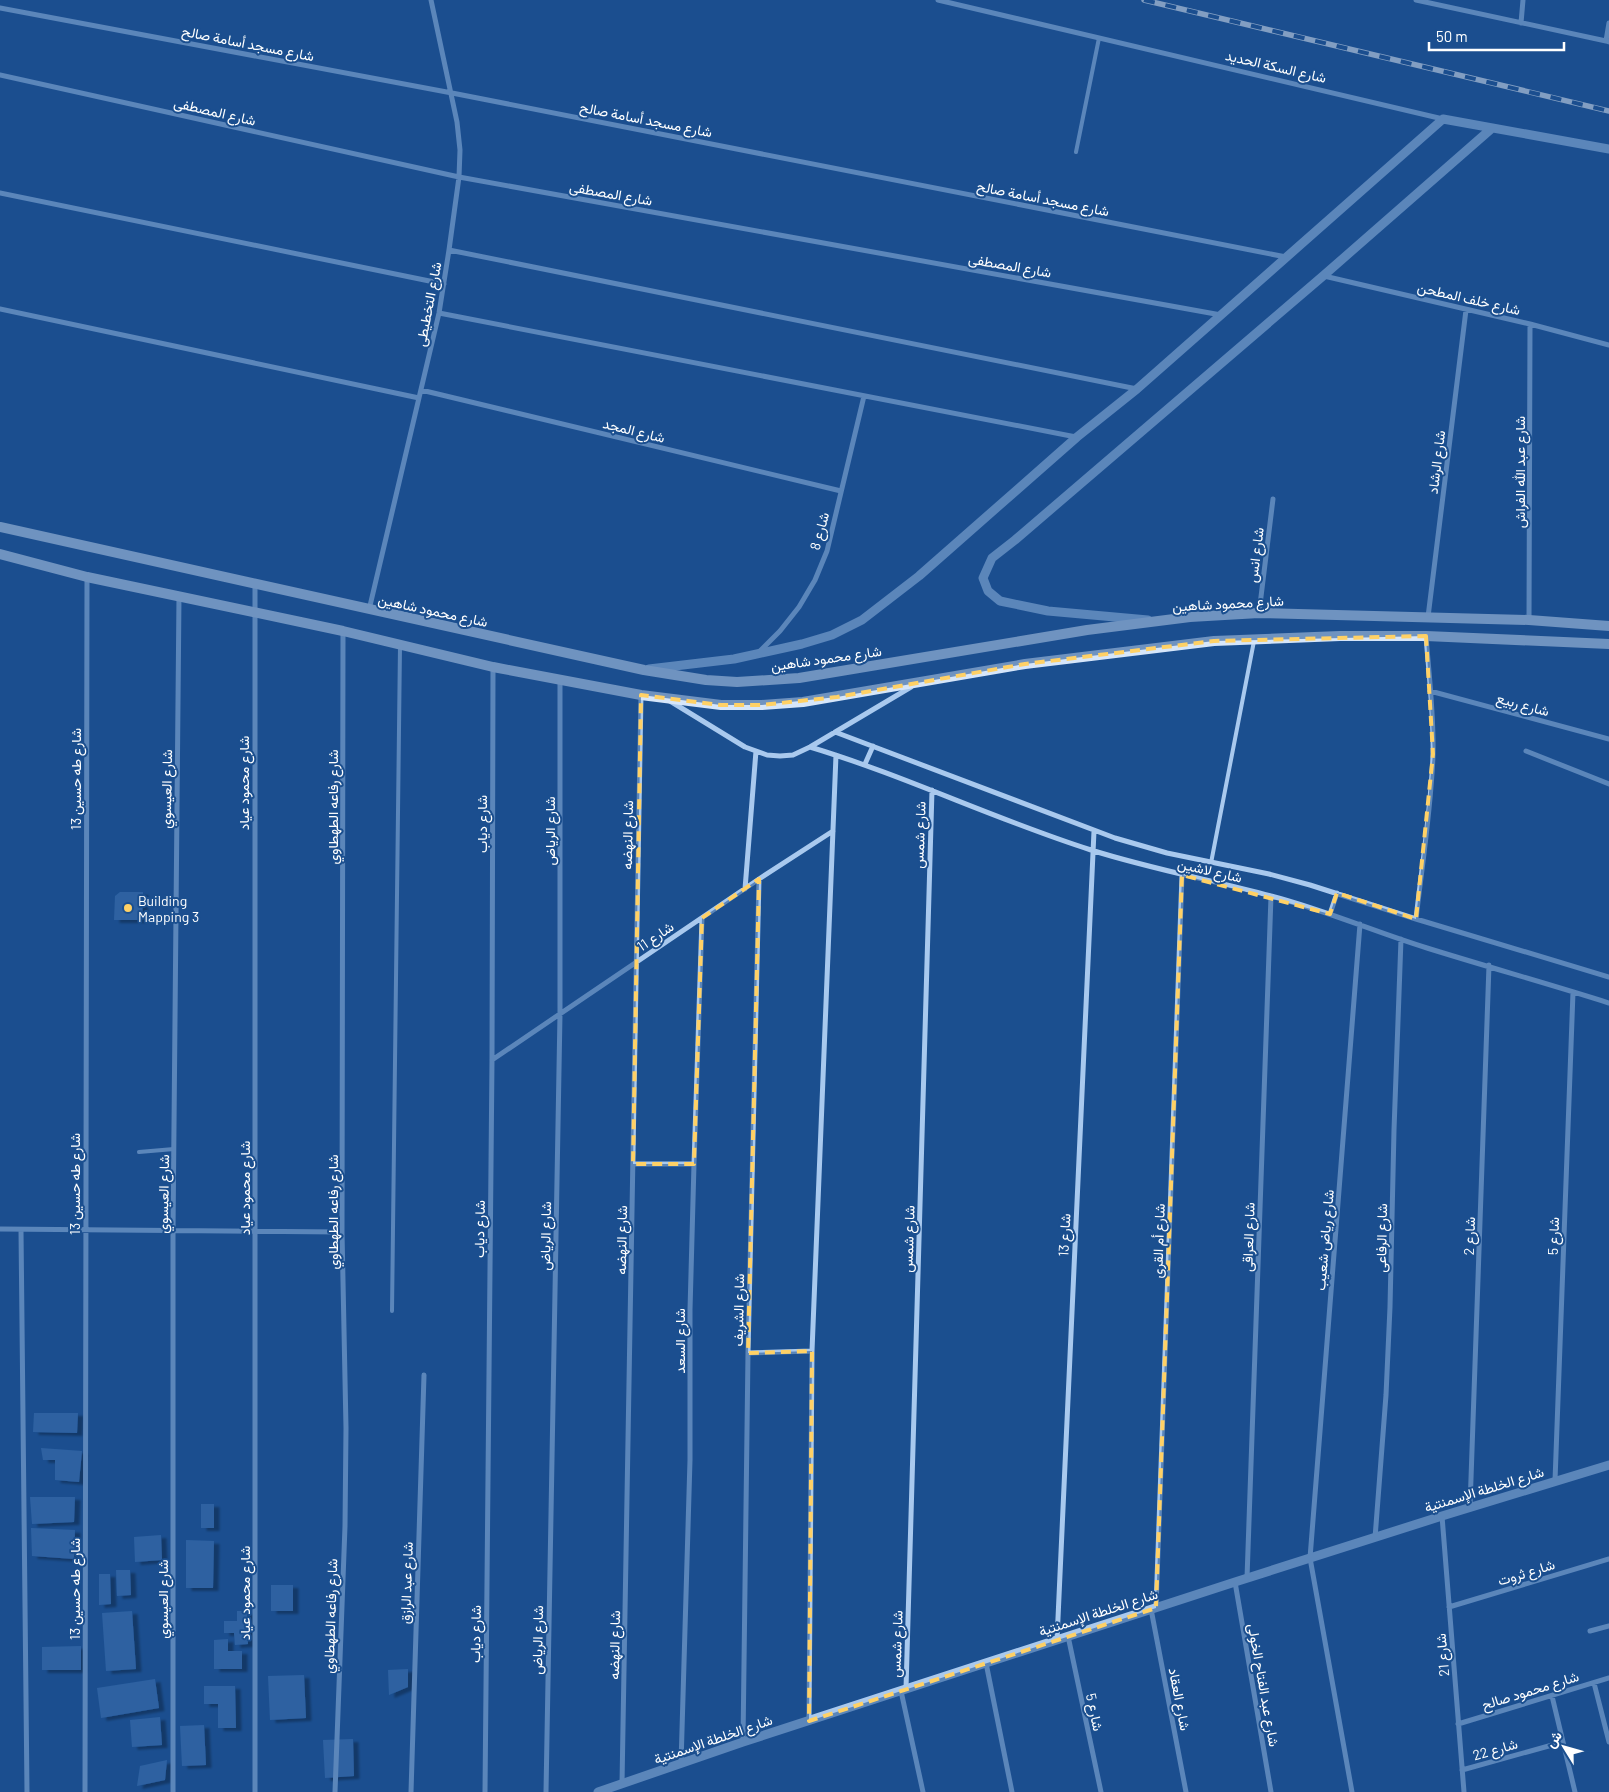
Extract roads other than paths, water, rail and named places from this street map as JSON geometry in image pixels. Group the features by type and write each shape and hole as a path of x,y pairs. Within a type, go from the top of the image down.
{"main road":[{"name":"شارع محمود شاهين","path":"0,527 644,670 706,680 745,682 799,678 1011,642 1155,621 1259,613 1529,620 1609,626"},
{"path":"0,554 87,577 344,631 493,667 641,695 721,705 762,705 837,697 1025,664 1119,651 1214,641 1340,636 1426,636 1609,644"}],"street":[{"name":"شارع التخطيطى","path":"369,610 438,313 450,250 459,177 460,150 452,93 431,0"},
{"name":"شارع السكة الحديد","path":"938,0 1444,120 1609,149"},
{"path":"1416,0 1607,42 1609,23"},
{"path":"1521,23 1523,0"},
{"name":"شارع مسجد أسامة صالح","path":"0,8 452,93 1286,257"},
{"name":"شارع المصطفى","path":"0,75 459,177 1222,315"},
{"path":"644,670 734,658 802,644 832,634 862,620 919,576 1077,437 1137,389 1444,120"},
{"path":"1155,621 1048,611 1000,602 988,591 983,578 992,558 1323,276 1491,129"},
{"path":"0,193 444,284"},
{"path":"450,250 1137,389"},
{"name":"شارع خلف المطحن","path":"1323,276 1530,324 1609,345"},
{"path":"0,309 419,398"},
{"name":"شارع الرشاد","path":"1428,617 1466,310"},
{"path":"438,313 1077,437"},
{"name":"شارع عبد الله الفراش","path":"1529,620 1530,324"},
{"name":"شارع المجد","path":"421,390 841,491"},
{"name":"شارع 8","path":"758,654 785,625 799,606 815,580 827,551 864,396"},
{"name":"شارع انس","path":"1259,613 1274,499"},
{"name":"شارع طه حسين 13","path":"85,1792 87,577"},
{"name":"شارع محمود عياد","path":"254,584 255,1792"},
{"name":"شارع العيسوي","path":"173,1792 173,1231 179,596"},
{"name":"شارع رفاعه الطهطاوي","path":"335,1792 345,1526 346,1428 342,1232 344,631"},
{"path":"1416,919 1431,786 1433,730 1426,636"},
{"name":"شارع دياب","path":"485,1792 492,1060 493,667"},
{"name":"شارع الرياض","path":"546,1792 560,1014 560,680"},
{"path":"663,697 756,751 780,756 792,755 810,747 920,681"},
{"name":"شارع ربيع","path":"1430,690 1609,739"},
{"name":"شارع النهضه","path":"622,1785 641,695"},
{"name":"شارع لاشين","path":"835,732 1094,831 1140,846 1211,863 1269,874 1609,977"},
{"path":"865,764 873,746"},
{"name":"شارع لاشين","path":"810,747 865,764 1048,836 1092,851 1271,896 1401,939 1609,1003"},
{"path":"745,889 756,751"},
{"path":"1526,751 1609,784"},
{"path":"808,1721 812,1352 836,755"},
{"name":"شارع شمس","path":"923,1792 904,1690 932,790"},
{"name":"شارع 11","path":"492,1060 833,831"},
{"name":"شارع 13","path":"1057,1640 1094,831"},
{"name":"شارع أم القرى","path":"1154,1609 1182,875"},
{"name":"شارع الشريف","path":"743,1742 748,1353 759,879"},
{"path":"1330,914 1336,893"},
{"name":"شارع العراقى","path":"1247,1578 1271,896"},
{"name":"شارع السعد","path":"681,1765 690,1460 690,1320 702,918"},
{"name":"شارع رياض شعيب","path":"1352,1792 1310,1558 1360,924"},
{"name":"شارع الرفاعى","path":"1375,1538 1386,1395 1390,1307 1401,939"},
{"name":"شارع 2","path":"1470,1507 1489,966"},
{"name":"شارع 5","path":"1555,1481 1573,992"},
{"path":"633,1164 694,1164"},
{"path":"0,1230 342,1232"},
{"path":"21,1230 27,1792"},
{"path":"748,1353 812,1352"},
{"name":"شارع عبد الرازق","path":"411,1792 424,1375"},
{"name":"شارع الخلطة الإسمنتية","path":"598,1792 681,1765 743,1742 1247,1578 1609,1465"},
{"name":"شارع 21","path":"1442,1516 1464,1792"},
{"name":"شارع ثروت","path":"1449,1607 1609,1559"},
{"name":"شارع عبد الفتاح الخولى","path":"1235,1582 1271,1792"},
{"name":"شارع العقاد","path":"1154,1609 1186,1792"},
{"path":"1590,1631 1609,1626"},
{"name":"شارع 5","path":"1068,1636 1101,1792"},
{"path":"986,1663 1012,1792"},
{"name":"شارع محمود صالح","path":"1458,1724 1609,1678"},
{"path":"1594,1683 1609,1742"},
{"path":"1552,1696 1575,1792"},
{"name":"شارع 22","path":"1462,1770 1563,1742"}],"lane":[{"path":"1076,152 1099,38"},
{"path":"1211,863 1254,639"},
{"path":"392,1311 400,645"},
{"path":"139,1152 174,1149"}],"railway":[{"path":"1144,0 1609,111"}],"place":[{"name":"Building Mapping 3","path":"128,908"}]}
